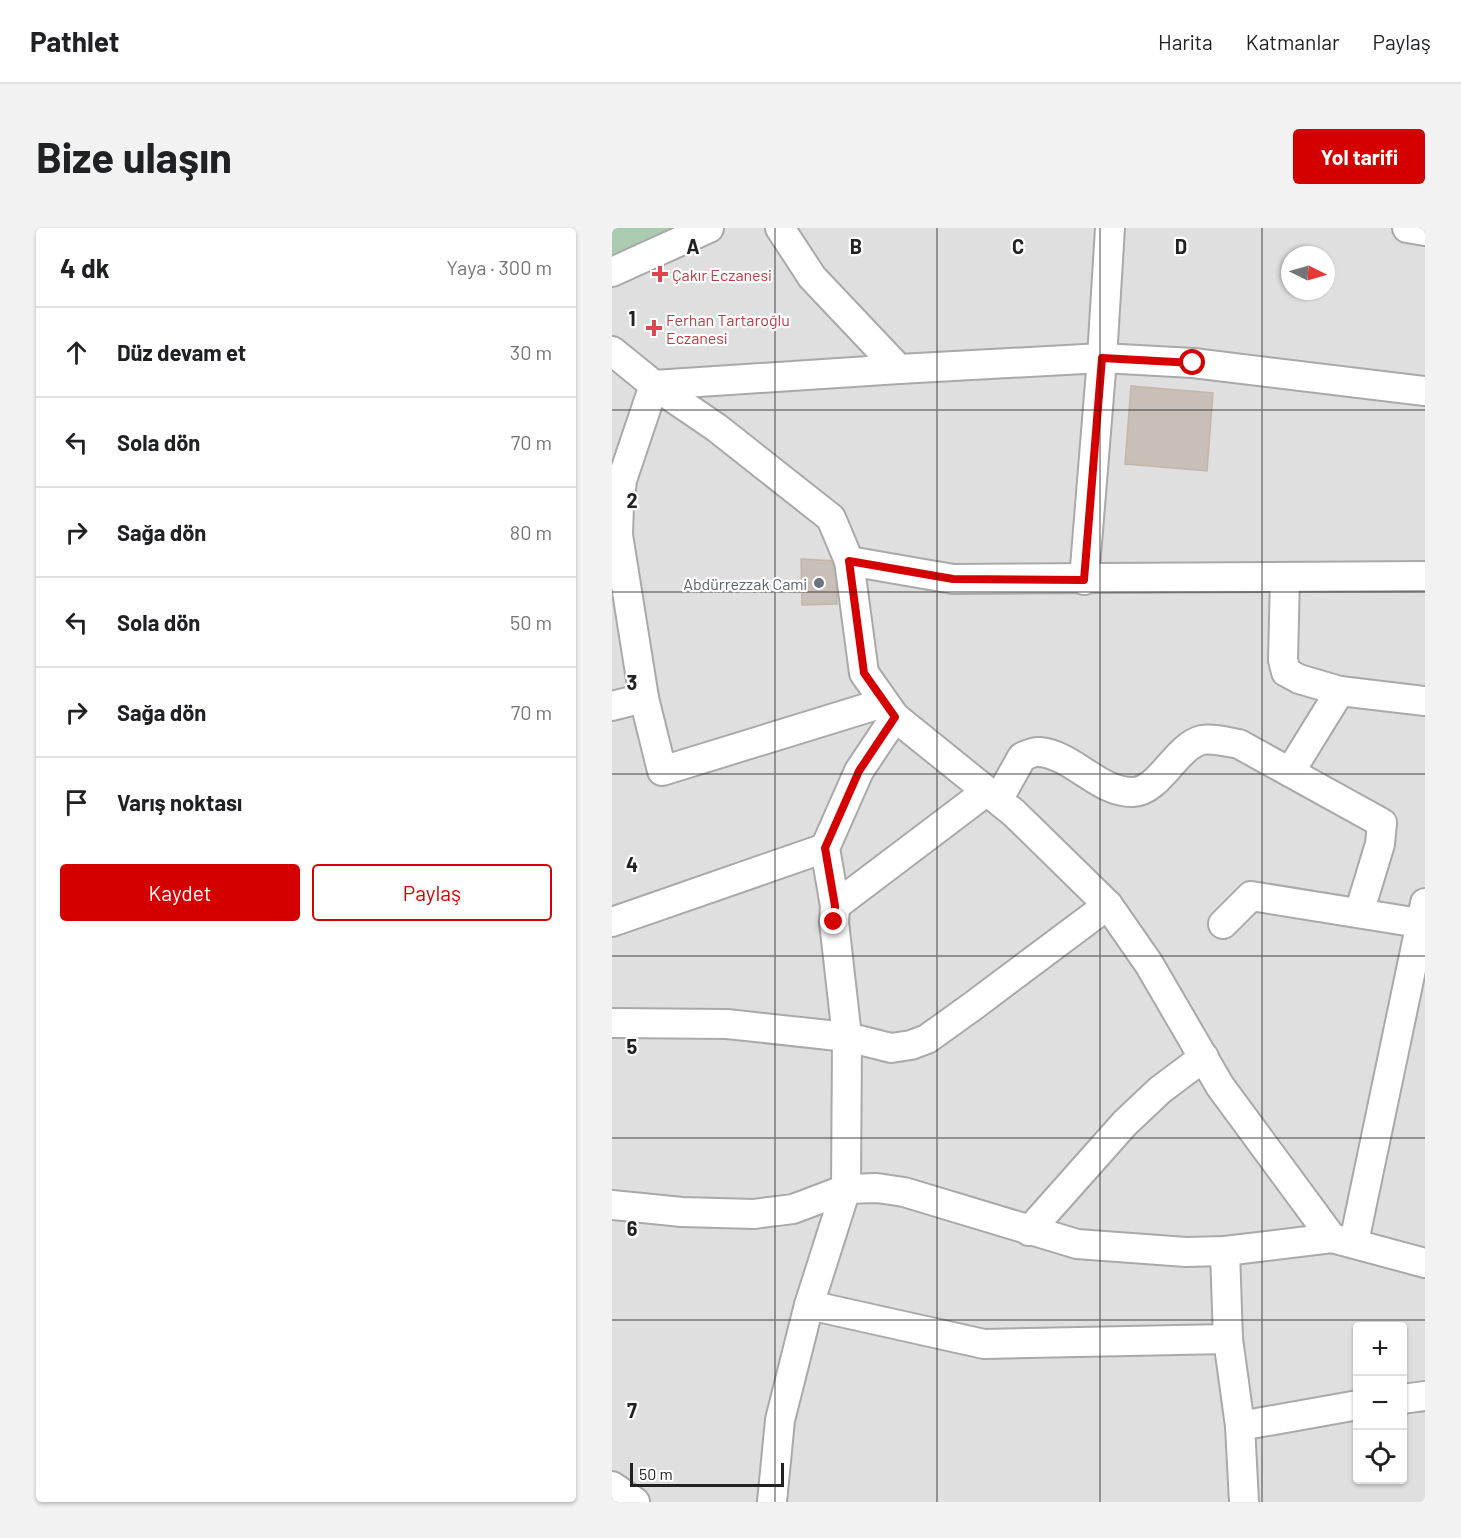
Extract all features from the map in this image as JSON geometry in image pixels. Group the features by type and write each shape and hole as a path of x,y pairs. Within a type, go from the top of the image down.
{"street":[{"path":"612,272 709,228"},
{"path":"780,228 812,277 899,369"},
{"path":"1084,580 1110,228"},
{"path":"1407,228 1425,231"},
{"path":"612,351 654,385 717,428 831,518 849,561 864,673 889,710 993,796 1108,905 1149,964 1220,1086 1343,1240"},
{"path":"654,385 1102,358 1193,363 1425,391"},
{"path":"654,385 622,480 618,535 644,698 662,771 889,710"},
{"path":"849,561 953,579 1084,580 1425,576"},
{"path":"1285,577 1282,660 1286,672 1299,679 1340,691 1425,701"},
{"path":"1290,772 1340,691"},
{"path":"612,706 644,698"},
{"path":"772,1502 780,1420 809,1305 846,1190 847,1037 834,922 835,906 825,848 889,710"},
{"path":"835,906 993,796 1022,757 1038,751 1054,756 1122,792 1136,792 1149,786 1191,745 1203,740 1217,740 1239,744 1382,823 1380,844 1359,914"},
{"path":"612,922 825,848"},
{"path":"1223,924 1251,896 1359,914 1424,917 1343,1240"},
{"path":"612,1023 727,1024 847,1037 891,1048 911,1045 927,1038 1108,905"},
{"path":"1029,1231 1125,1123 1160,1090 1204,1058"},
{"path":"612,1205 682,1212 754,1214 793,1209 846,1190 877,1188 904,1192 1077,1244 1186,1252 1225,1251 1343,1240 1425,1263"},
{"path":"1225,1251 1228,1340 1240,1426 1244,1502"},
{"path":"809,1305 984,1344 1228,1340"},
{"path":"1407,1398 1425,1396"},
{"path":"1240,1426 1353,1406"},
{"path":"612,1486 635,1502"}],"shaded area":[{"path":"612,228 1425,228 1425,1502 612,1502"}],"green space":[{"path":"612,228 676,228 612,260"}],"building":[{"path":"1131,386 1213,393 1207,471 1125,464"},
{"name":"Abdürrezzak Cami","path":"801,559 836,561 837,604 802,605"}],"place":[{"name":"Çakır Eczanesi","path":"660,274"},
{"name":"Ferhan Tartaroğlu Eczanesi","path":"654,328"},
{"name":"Abdürrezzak Cami","path":"819,583"}],"route":[{"path":"834,922 835,906 825,848 859,771 895,717 864,673 849,561 953,579 1084,580 1102,358 1193,363"}]}
